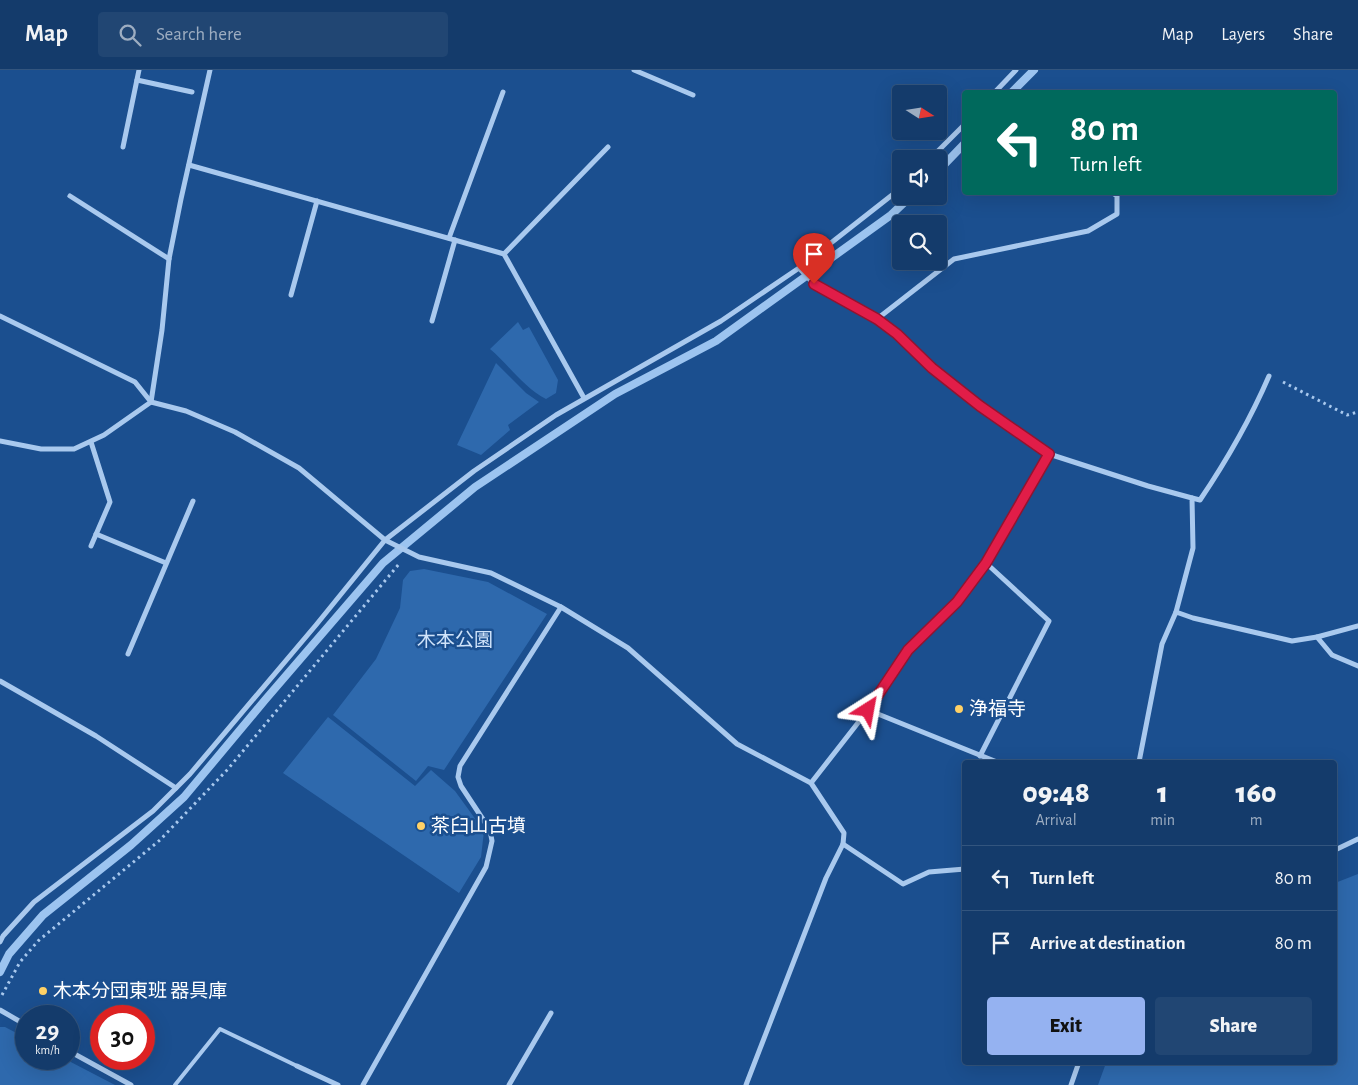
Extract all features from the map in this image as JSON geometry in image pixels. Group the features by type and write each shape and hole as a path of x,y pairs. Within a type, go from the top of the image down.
{"street":[{"path":"123,147 139,70"},
{"path":"0,440 41,449 74,449 91,442 151,402 162,330 169,259 210,70"},
{"path":"634,70 693,95"},
{"path":"997,90 1016,70"},
{"path":"137,80 192,92"},
{"path":"432,320 452,239 503,92"},
{"path":"939,150 962,127"},
{"path":"504,254 608,147"},
{"path":"189,165 504,254 584,398"},
{"path":"0,942 3,936 34,902 153,811 190,774 385,540 474,471 584,398 721,322 799,268 892,195"},
{"path":"877,319 954,258 1088,231 1117,214 1116,195"},
{"path":"70,196 169,259"},
{"path":"291,295 316,201"},
{"path":"799,268 814,284 877,319 897,334 932,368 980,406 1049,454 1148,486 1200,500 1226,461 1253,412 1269,376"},
{"path":"0,316 135,382 151,402 186,411 235,432 299,468 385,540 419,557 490,573 561,607 628,648 737,744 812,783 844,833 843,844 819,895 746,1085"},
{"path":"91,442 110,502 91,546"},
{"path":"812,783 868,710 908,650 957,602 986,563 1049,454"},
{"path":"1139,760 1162,644 1176,612 1192,548 1192,498"},
{"path":"128,654 193,501"},
{"path":"96,534 166,563"},
{"path":"980,756 1049,621 986,563"},
{"path":"363,1085 486,867 492,841 490,830 461,786 458,777 460,766 561,607"},
{"path":"1176,612 1193,618 1292,641 1317,637 1358,626"},
{"path":"1317,637 1332,655 1358,666"},
{"path":"0,680 96,736 176,788"},
{"path":"868,710 991,760"},
{"path":"1337,849 1358,839"},
{"path":"843,844 903,884 929,872 962,869"},
{"path":"0,1010 15,1019"},
{"path":"509,1085 551,1013"},
{"path":"80,1057 130,1085"},
{"path":"1071,1085 1078,1065"},
{"path":"297,1066 338,1085"}],"lane":[{"path":"175,1085 220,1029 297,1066"}],"path":[{"path":"1269,376 1347,415 1358,412"}],"green space":[{"path":"518,322 523,330 529,327 558,380 556,393 546,399 524,383 490,349"},
{"path":"496,363 526,393 539,402 508,425 510,430 481,455 457,445"},
{"name":"木本公園","path":"424,569 488,582 547,614 444,770 428,766 416,781 333,715 376,659 400,608 403,580 410,571"},
{"path":"328,717 415,786 431,770 455,791 484,831 481,857 459,893 283,773"},
{"path":"1358,874 1358,1085 1098,1085 1105,1065 1337,1065 1337,882"},
{"path":"0,1027 5,1027 15,1032 15,1070 80,1070 80,1067 115,1085 0,1085"}],"waterway":[{"path":"1014,90 1034,70"},
{"path":"947,162 962,146"},
{"path":"0,972 9,954 43,915 131,845 184,797 383,563 475,487 615,394 716,341 891,215 902,205"}],"place":[{"name":"浄福寺","path":"959,709"},
{"name":"茶臼山古墳","path":"421,826"},
{"name":"木本分団東班 器具庫","path":"43,991"}],"route":[{"path":"814,284 877,319 897,334 932,368 980,406 1049,454 986,563 957,602 908,650 868,710"}]}
